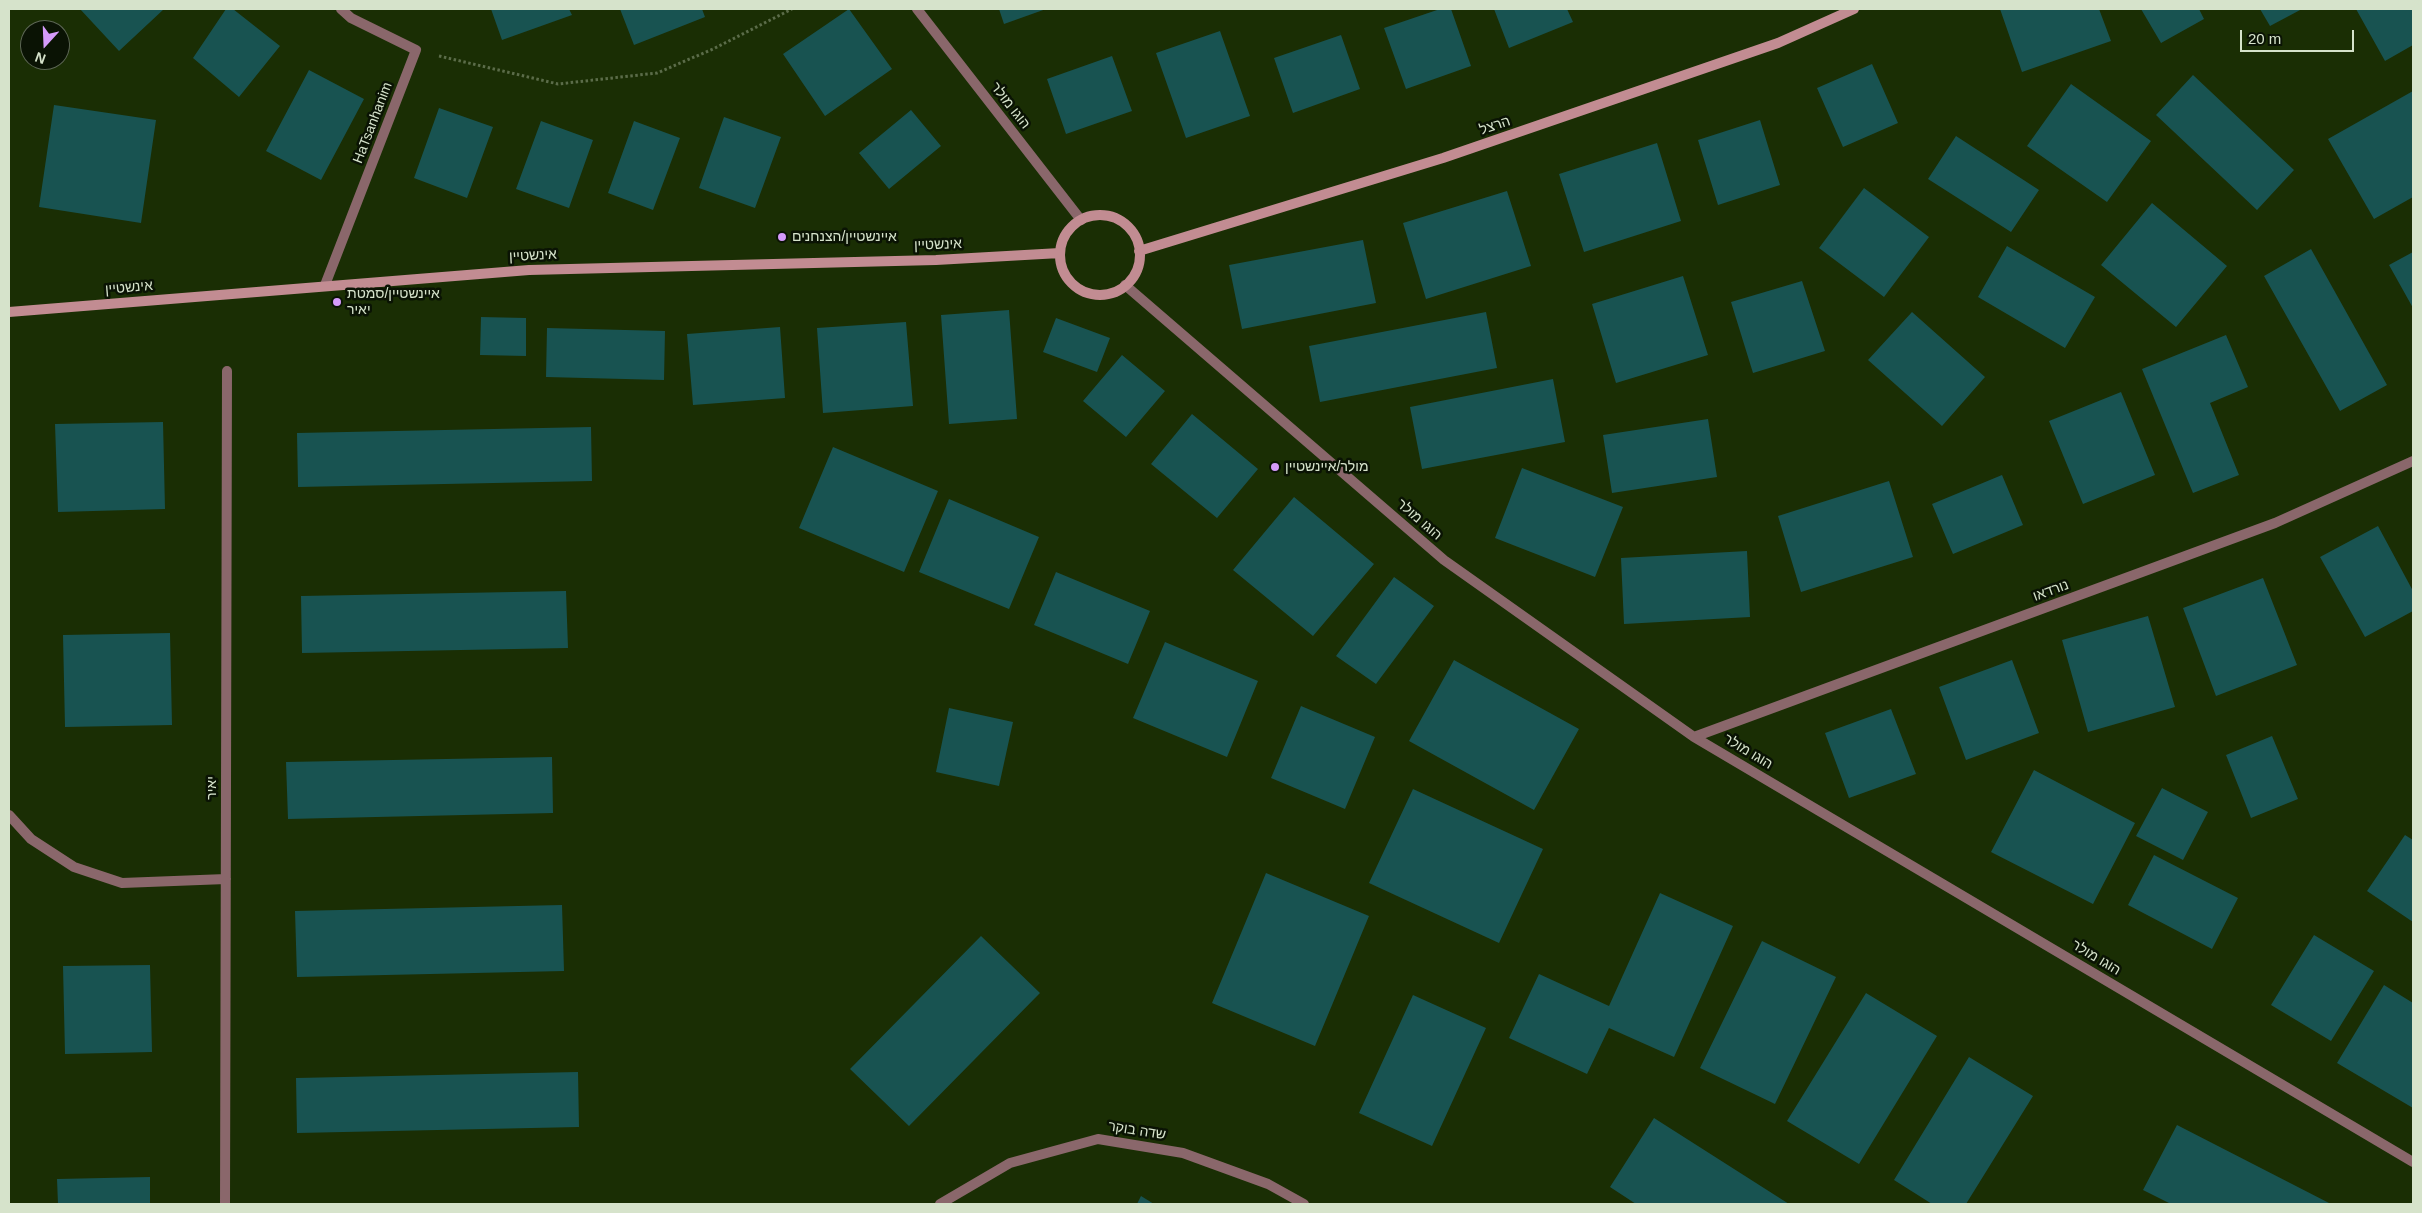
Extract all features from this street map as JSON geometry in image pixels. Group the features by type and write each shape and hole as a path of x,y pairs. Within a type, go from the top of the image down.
{"street":[{"path":"341,9 351,18 416,50"},
{"name":"הוגו מולר","path":"917,9 1081,220"},
{"name":"הרצל","path":"1139,251 1443,158 1778,43 1854,9"},
{"name":"HaTsanhanim","path":"325,286 416,50"},
{"path":"1102,215 1114,218 1126,225 1135,235 1139,251 1140,260 1136,272 1118,291 1106,295 1093,295 1081,290 1063,272 1059,259 1066,233 1075,223 1088,217 1102,215"},
{"name":"אינשטיין","path":"9,312 529,270 936,260 1060,253"},
{"name":"הוגו מולר","path":"1125,285 1444,560 1694,737 2413,1162"},
{"name":"יאיר","path":"225,1204 227,371"},
{"name":"נורדאו","path":"1694,737 2275,523 2413,461"},
{"path":"9,815 32,839 74,867 122,883 226,879"},
{"name":"שדה בוקר","path":"940,1204 1010,1163 1098,1139 1183,1153 1268,1184 1304,1204"}],"path":[{"path":"416,50 558,84 588,81 657,73 713,49 792,9"}],"building":[{"path":"80,9 164,9 119,51"},
{"path":"226,9 233,9 280,46 239,97 193,58"},
{"path":"491,9 569,9 572,15 502,40"},
{"path":"620,9 702,9 705,17 634,45"},
{"path":"849,9 892,69 825,116 783,54"},
{"path":"999,9 1046,9 1004,24"},
{"path":"1440,9 1451,9 1471,66 1406,89 1384,28"},
{"path":"1494,9 1567,9 1573,22 1509,48"},
{"path":"2000,9 2099,9 2111,41 2022,72"},
{"path":"2141,9 2199,9 2204,19 2161,43"},
{"path":"2260,9 2302,9 2270,26"},
{"path":"2356,9 2413,9 2413,45 2385,61"},
{"path":"1220,31 1250,116 1186,138 1156,53"},
{"path":"1341,35 1360,89 1293,113 1274,58"},
{"path":"1112,56 1132,111 1066,134 1047,79"},
{"path":"1872,64 1898,123 1843,147 1817,88"},
{"path":"309,70 364,99 321,180 266,151"},
{"path":"2193,75 2294,170 2257,210 2156,115"},
{"path":"2071,84 2151,141 2107,202 2027,146"},
{"path":"2413,91 2413,197 2374,219 2328,139"},
{"path":"54,105 156,120 141,223 39,207"},
{"path":"439,108 493,127 467,198 414,178"},
{"path":"911,110 941,146 889,189 859,153"},
{"path":"724,117 781,137 755,208 699,188"},
{"path":"1760,120 1780,185 1718,205 1698,140"},
{"path":"541,121 593,140 569,208 516,189"},
{"path":"634,121 680,138 653,210 608,193"},
{"path":"1956,136 2039,190 2011,232 1928,179"},
{"path":"1657,143 1681,221 1584,252 1559,174"},
{"path":"1864,188 1929,237 1884,297 1819,248"},
{"path":"1507,191 1531,266 1426,299 1403,223"},
{"path":"2152,203 2227,266 2176,327 2101,265"},
{"path":"1363,240 1376,303 1242,329 1229,265"},
{"path":"2007,246 2095,297 2065,348 1978,297"},
{"path":"2311,249 2387,385 2340,411 2264,276"},
{"path":"2413,252 2413,308 2389,265"},
{"path":"1683,276 1708,355 1616,383 1592,304"},
{"path":"1802,281 1825,351 1753,373 1731,302"},
{"path":"1009,310 1017,419 949,424 941,315"},
{"path":"1486,312 1497,368 1320,402 1309,346"},
{"path":"1912,312 1985,377 1942,426 1868,360"},
{"path":"481,317 526,318 526,356 480,355"},
{"path":"1056,318 1110,338 1097,372 1043,352"},
{"path":"906,322 913,406 823,413 817,328"},
{"path":"780,327 785,398 693,405 687,334"},
{"path":"547,328 665,331 664,380 546,377"},
{"path":"2226,335 2248,387 2210,403 2239,475 2193,493 2142,369"},
{"path":"1122,355 1165,391 1126,437 1083,401"},
{"path":"1553,379 1565,442 1422,469 1410,407"},
{"path":"2121,392 2155,475 2083,504 2049,421"},
{"path":"1192,414 1258,469 1217,518 1151,464"},
{"path":"1708,419 1717,477 1612,493 1603,435"},
{"path":"163,422 165,509 58,512 55,424"},
{"path":"591,427 592,481 298,487 297,433"},
{"path":"833,447 938,491 904,572 799,528"},
{"path":"1522,468 1623,507 1595,577 1495,538"},
{"path":"2002,475 2023,525 1953,554 1932,504"},
{"path":"1889,481 1913,557 1801,592 1778,516"},
{"path":"1294,497 1374,564 1313,636 1233,570"},
{"path":"949,499 1039,537 1009,609 919,572"},
{"path":"2378,526 2413,591 2413,611 2365,637 2320,557"},
{"path":"1747,551 1750,617 1624,624 1621,558"},
{"path":"1056,572 1150,611 1128,664 1034,625"},
{"path":"1394,577 1434,606 1376,684 1336,656"},
{"path":"2263,578 2297,665 2216,696 2183,608"},
{"path":"566,591 568,648 302,653 301,596"},
{"path":"2148,616 2175,707 2088,732 2062,640"},
{"path":"170,633 172,725 65,727 63,635"},
{"path":"1165,642 1258,681 1227,757 1133,718"},
{"path":"1454,660 1579,729 1534,810 1409,741"},
{"path":"2012,660 2039,733 1966,760 1939,687"},
{"path":"1301,706 1375,737 1345,809 1271,778"},
{"path":"949,708 1013,722 999,786 936,772"},
{"path":"1891,709 1916,774 1849,798 1825,733"},
{"path":"2272,736 2298,799 2251,818 2226,755"},
{"path":"552,757 553,813 288,819 286,762"},
{"path":"2034,770 2135,823 2093,904 1991,852"},
{"path":"2162,788 2208,812 2183,860 2136,836"},
{"path":"1413,789 1543,849 1499,943 1369,883"},
{"path":"2405,835 2413,840 2413,922 2367,891"},
{"path":"2154,855 2238,898 2212,949 2128,905"},
{"path":"1266,873 1369,916 1315,1046 1212,1003"},
{"path":"1660,893 1733,926 1674,1057 1609,1028 1587,1074 1509,1038 1539,974 1609,1006"},
{"path":"562,905 564,971 297,977 295,911"},
{"path":"2314,935 2374,971 2331,1041 2271,1005"},
{"path":"981,936 1040,993 909,1126 850,1069"},
{"path":"1762,941 1836,977 1775,1104 1700,1068"},
{"path":"150,965 152,1052 65,1054 63,966"},
{"path":"2384,985 2413,1003 2413,1108 2337,1063"},
{"path":"1866,993 1937,1036 1859,1164 1787,1121"},
{"path":"1413,995 1486,1028 1432,1146 1359,1113"},
{"path":"1969,1057 2033,1096 1966,1204 1932,1204 1894,1180"},
{"path":"578,1072 579,1127 297,1133 296,1078"},
{"path":"1654,1118 1789,1204 1636,1204 1610,1187"},
{"path":"2177,1125 2331,1204 2171,1204 2143,1190"},
{"path":"150,1177 150,1204 58,1204 57,1179"},
{"path":"1141,1196 1154,1204 1137,1204"}],"place":[{"name":"איינשטיין/הצנחנים","path":"782,237"},
{"name":"איינשטיין/סמטת יאיר","path":"337,302"},
{"name":"מולר/איינשטיין","path":"1275,467"}]}
